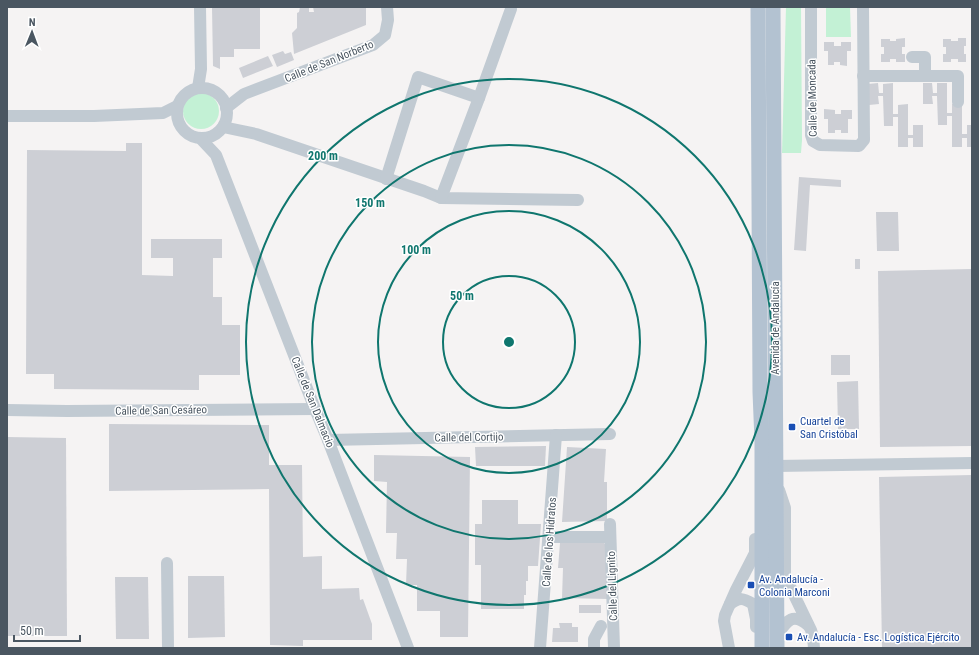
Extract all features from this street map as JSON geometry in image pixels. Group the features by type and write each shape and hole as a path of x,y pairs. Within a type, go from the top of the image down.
{"main road":[{"name":"Avenida de Andalucía","path":"758,7 760,392 762,441 762,648"},
{"name":"Avenida de Andalucía","path":"774,7 777,641"}],"street":[{"path":"198,88 201,70 200,7"},
{"name":"Calle de San Norberto","path":"219,98 244,94 373,45 385,35 388,20 387,7"},
{"name":"Calle de Moncada","path":"811,7 811,135 813,141 820,145 859,146 864,140 863,7"},
{"path":"441,198 511,8"},
{"path":"912,57 925,57 925,76"},
{"path":"163,112 177,121 182,130 190,136 200,138 210,137 220,130 226,121 227,114 219,98 201,70"},
{"path":"863,76 958,76 958,102"},
{"path":"386,179 418,77 479,98"},
{"path":"177,121 177,106 185,94 189,91 198,88 219,98"},
{"path":"7,116 94,116 163,112 177,106"},
{"path":"220,130 256,134 441,198 578,200"},
{"name":"Calle de San Dalmacio","path":"216,155 220,130"},
{"name":"Calle de San Dalmacio","path":"200,138 216,155 408,648"},
{"name":"Avenida de Andalucía","path":"729,648 724,621 725,615 755,553 755,413 760,392"},
{"name":"Calle de San Cesáreo","path":"7,410 315,409"},
{"name":"Calle del Cortijo","path":"328,440 610,434"},
{"name":"Calle de los Hidratos","path":"540,648 556,435"},
{"path":"776,466 972,463"},
{"path":"776,484 785,508 785,576 813,637 814,648"},
{"name":"Calle del Lignito","path":"549,536 610,531 614,648"},
{"path":"167,563 168,648"},
{"path":"730,604 739,599 743,599 753,604 756,620 756,648"},
{"path":"777,641 784,624 790,619 799,619 808,625"},
{"path":"594,648 594,638 601,626"}],"green space":[{"path":"786,7 801,7 801,153 782,153"},
{"path":"826,7 850,7 851,37 826,37"},
{"path":"201,93 211,96 216,101 219,111 216,121 211,126 201,129 191,126 186,121 183,111 186,101 191,96"}],"building":[{"path":"212,7 260,7 260,49 234,49 234,57 220,57 220,69 213,66"},
{"path":"300,7 309,7 309,12 314,12 313,7 366,7 366,25 294,54 292,33 297,28 297,13 299,12"},
{"path":"905,38 905,47 902,47 902,54 905,54 905,62 896,62 896,59 890,59 890,62 881,62 881,54 884,54 884,47 881,47 881,39 896,41 896,39"},
{"path":"958,38 966,38 964,54 966,54 966,62 958,62 958,59 951,59 951,62 943,62 943,54 946,54 946,47 943,47 943,39 958,41"},
{"path":"824,42 834,42 834,46 841,46 841,42 851,42 851,51 847,51 847,66 840,65 840,62 834,62 834,65 828,65 828,51 824,51"},
{"path":"283,51 285,54 291,52 294,60 277,67 272,55"},
{"path":"268,56 273,66 243,78 239,68"},
{"path":"878,83 879,93 883,93 883,84 893,83 893,114 898,114 898,105 908,104 908,135 913,135 913,125 923,125 923,147 913,147 913,138 908,138 908,147 898,147 898,117 893,117 893,126 884,126 883,96 878,96 879,104 869,105 868,84"},
{"path":"923,83 932,83 933,93 937,93 937,83 947,83 947,113 952,113 952,104 962,104 962,134 967,134 967,125 972,125 972,147 967,147 967,138 962,138 962,147 952,147 952,116 947,116 947,125 938,125 937,96 932,96 933,104 923,104"},
{"path":"824,109 835,110 835,114 841,114 841,110 852,110 852,119 848,119 848,133 841,133 841,130 835,130 835,133 828,133 828,119 824,119"},
{"path":"126,143 142,143 142,275 173,276 173,258 151,258 151,239 222,239 222,258 213,258 213,297 222,297 222,325 240,325 240,375 199,375 199,390 54,389 54,374 26,374 27,150 126,151"},
{"path":"799,177 841,180 841,187 810,185 806,251 794,250"},
{"path":"876,212 898,212 899,251 877,251"},
{"path":"855,259 860,259 860,269 855,269"},
{"path":"972,269 972,446 880,447 878,271"},
{"path":"831,355 850,355 850,375 831,375"},
{"path":"858,381 859,429 838,429 837,382"},
{"path":"109,424 269,425 269,465 302,465 303,557 322,556 322,589 359,588 360,600 363,599 372,624 372,640 303,640 303,646 270,645 269,489 109,491"},
{"path":"7,437 66,438 67,636 7,636"},
{"path":"546,446 545,466 476,466 475,447"},
{"path":"567,447 606,449 604,482 607,482 607,521 562,522"},
{"path":"374,455 470,457 468,637 440,637 440,611 417,611 417,585 406,585 407,559 396,559 397,533 386,533 387,482 374,481"},
{"path":"972,475 972,648 882,648 879,477"},
{"path":"482,500 518,500 518,524 541,524 538,566 528,566 528,581 526,581 526,595 524,595 524,609 481,609 481,565 475,565 475,524 482,524"},
{"path":"603,542 607,546 608,599 562,598 563,568 558,568 560,543"},
{"path":"188,576 224,576 225,637 188,638"},
{"path":"115,577 148,577 149,639 116,639"},
{"path":"579,605 601,605 601,613 579,613"},
{"path":"559,623 572,623 572,627 578,627 578,642 552,642 553,628 560,628"}],"place":[{"name":"Cuartel de San Cristóbal","path":"792,427"},
{"name":"Av. Andalucía - Colonia Marconi","path":"751,585"},
{"name":"Av. Andalucía - Esc. Logística Ejército","path":"789,637"}]}
